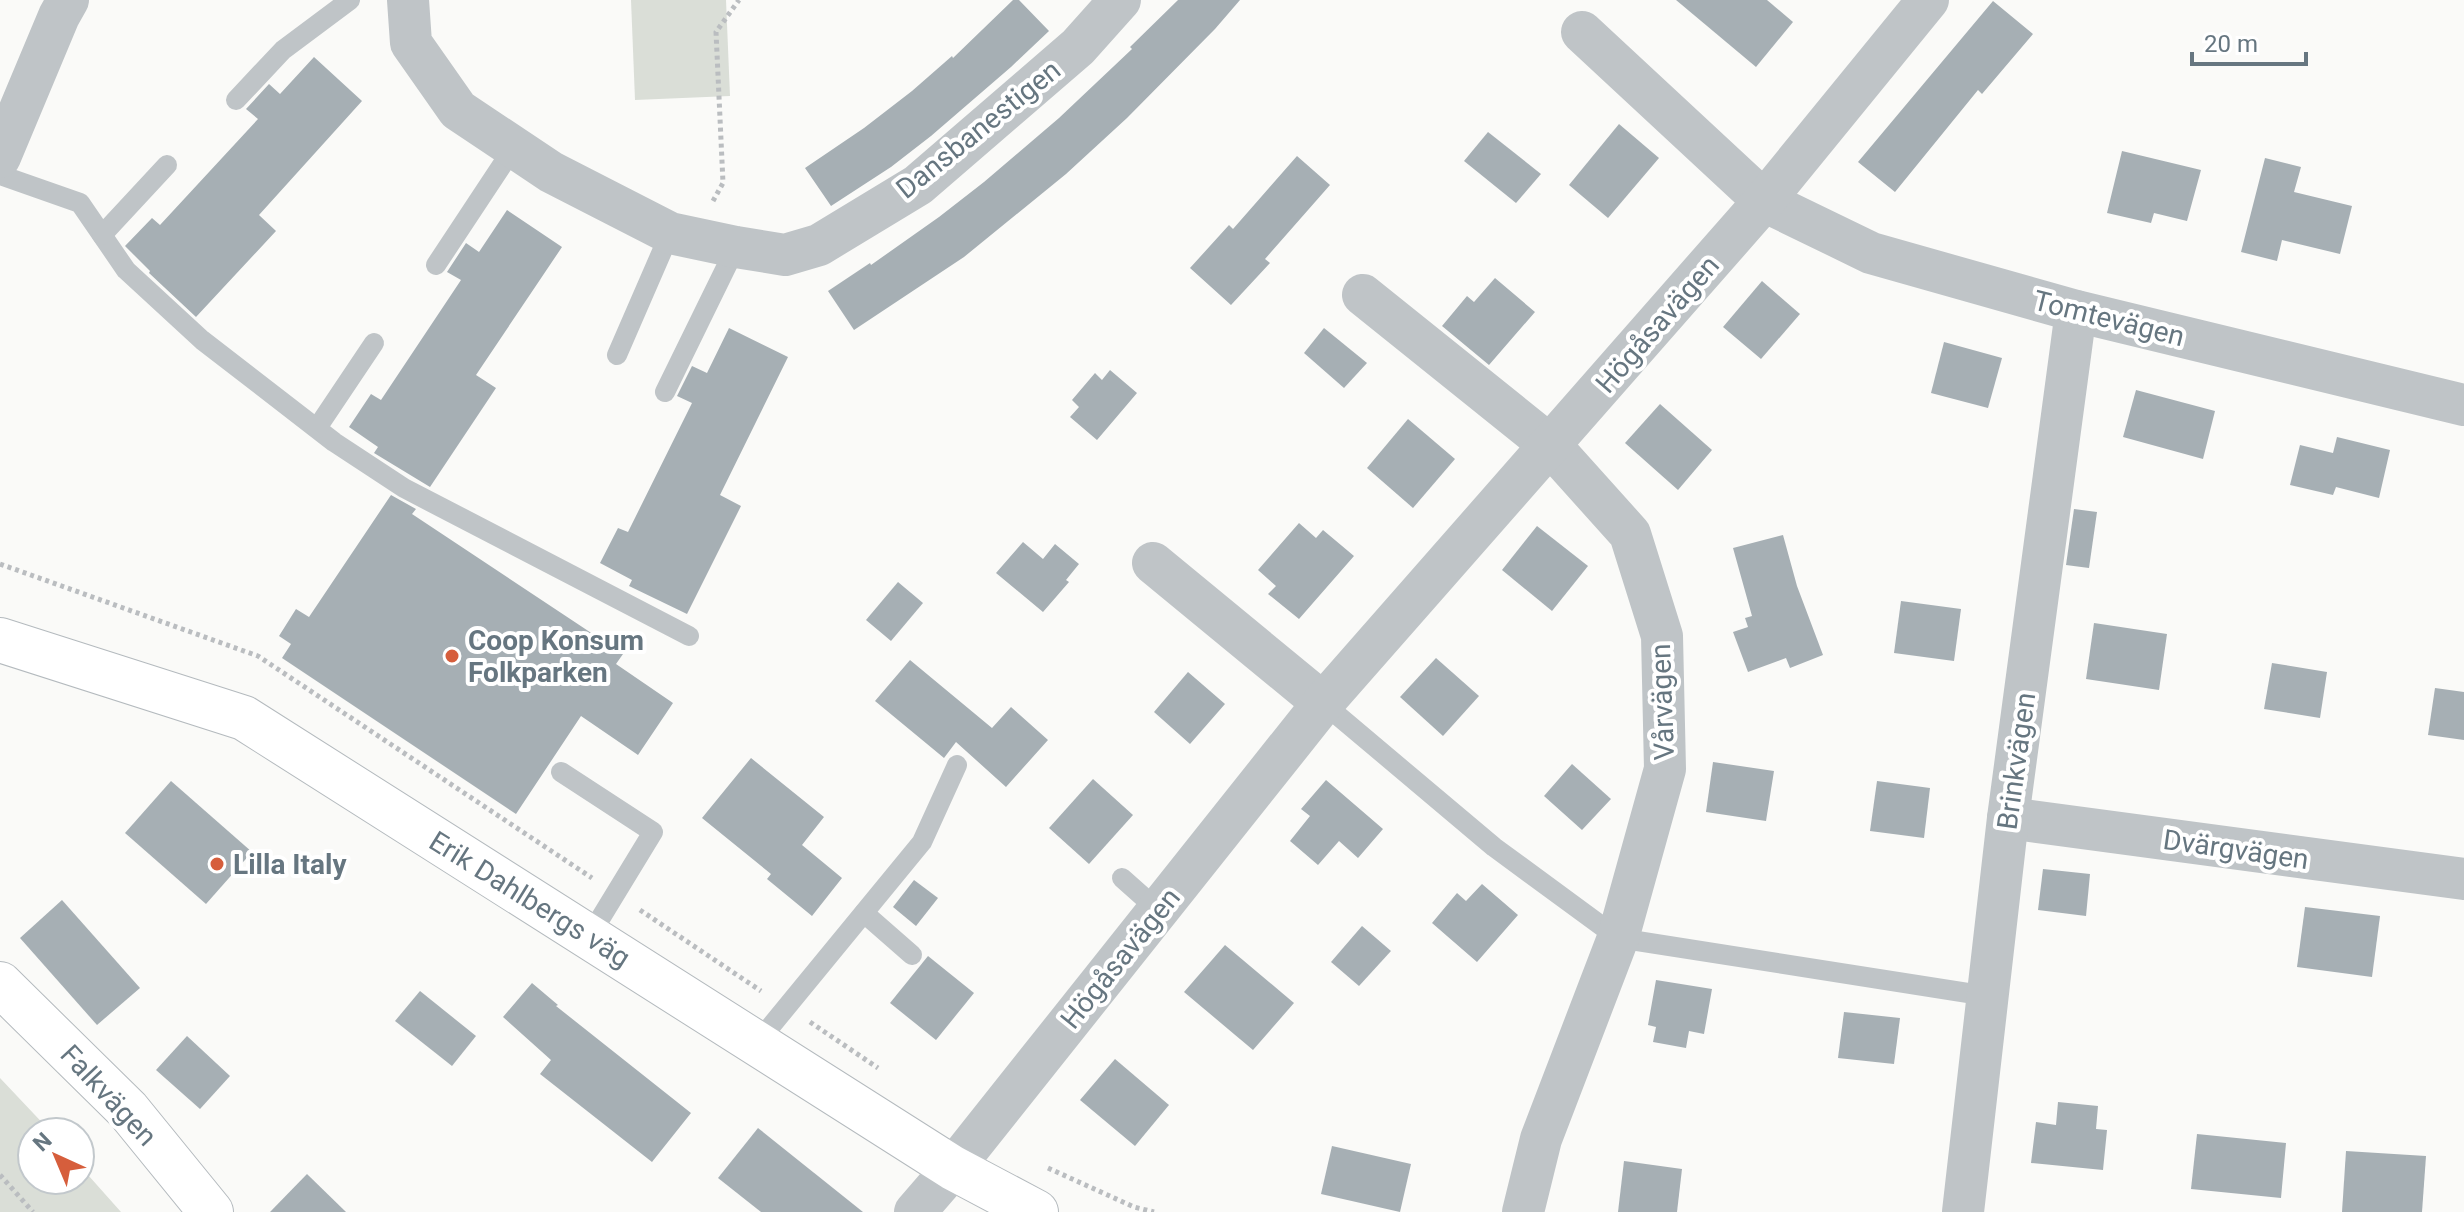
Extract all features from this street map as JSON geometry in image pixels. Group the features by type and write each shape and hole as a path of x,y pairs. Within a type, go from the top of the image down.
{"street":[{"path":"0,157 68,0"},
{"name":"Dansbanestigen","path":"408,0 411,43 458,110 551,172 682,235 785,255 819,245 918,185 1078,47 1120,0"},
{"name":"Högåsavägen","path":"915,1212 1323,703 1764,201 1928,0"},
{"path":"1582,32 1764,201"},
{"name":"Tomtevägen","path":"1764,201 1871,253 2076,311 2464,405"},
{"path":"1363,295 1551,446"},
{"name":"Brinkvägen","path":"1963,1212 2008,818 2076,311"},
{"name":"Vårvägen","path":"1523,1212 1541,1139 1618,938 1665,769 1662,636 1630,534 1551,446"},
{"path":"1153,563 1323,703"},
{"name":"Erik Dahlbergs väg","path":"0,640 244,718 953,1168 1036,1212"},
{"name":"Dvärgvägen","path":"2008,818 2464,879"},
{"name":"Falkvägen","path":"0,984 128,1110 211,1212"}],"lane":[{"path":"236,100 283,50 350,0"},
{"path":"436,265 514,147"},
{"path":"102,235 167,165"},
{"path":"0,175 80,203 126,270 202,340 317,428 404,488 689,636"},
{"path":"617,355 682,235"},
{"path":"665,392 736,247"},
{"path":"317,428 374,343"},
{"path":"1323,703 1494,847 1618,938 1987,996"},
{"path":"757,1043 922,842 957,765"},
{"path":"561,772 653,832 589,937"},
{"path":"1122,878 1158,910"},
{"path":"864,913 912,955"}],"path":[{"path":"682,235 723,183 716,32 739,0"},
{"path":"0,564 258,656 890,1075"},
{"path":"1043,1166 1134,1207 1154,1212"},
{"path":"0,1175 33,1212"}],"shaded area":[{"path":"631,0 726,0 730,96 635,100"},
{"path":"0,1078 36,1116 16,1116 16,1196 96,1196 96,1184 121,1212 0,1212"}],"building":[{"path":"1013,0 1019,0 1049,31 931,136 891,167 831,206 805,168 864,128 953,58"},
{"path":"1178,0 1240,0 1127,118 1066,174 964,257 854,330 828,291 871,265 984,182 1059,118 1132,49 1130,47"},
{"path":"1676,0 1767,0 1793,22 1756,67"},
{"path":"1993,1 2033,34 1982,94 1978,90 1895,192 1858,162"},
{"path":"314,57 362,101 259,215 276,231 196,317 125,246 152,218 160,225 258,119 246,109 269,84 280,94"},
{"path":"1619,124 1659,158 1608,218 1569,185"},
{"path":"1488,132 1541,174 1516,203 1464,161"},
{"path":"2122,151 2201,170 2187,221 2154,213 2151,223 2107,213"},
{"path":"1297,156 1330,185 1265,259 1270,263 1231,305 1190,268 1229,225 1233,229"},
{"path":"2265,158 2301,167 2294,192 2352,206 2340,254 2282,240 2277,261 2241,252"},
{"path":"507,210 562,247 476,375 496,388 430,487 374,453 378,447 349,427 371,394 381,400 461,280 447,272 466,243 479,252"},
{"path":"1495,278 1535,312 1489,365 1442,326 1467,296 1474,302"},
{"path":"1762,281 1800,314 1761,359 1723,327"},
{"path":"729,328 788,357 720,495 741,506 687,614 629,586 632,580 600,563 618,528 628,532 692,403 677,396 692,366 707,373"},
{"path":"1324,328 1367,363 1344,388 1304,353"},
{"path":"1944,342 2002,358 1988,408 1931,393"},
{"path":"1110,370 1137,393 1097,440 1070,417 1079,407 1072,400 1095,373 1102,380"},
{"path":"2136,390 2215,411 2203,459 2123,437"},
{"path":"1660,404 1712,450 1678,490 1625,443"},
{"path":"1408,419 1455,459 1413,508 1367,468"},
{"path":"2337,437 2390,450 2379,498 2336,487 2333,495 2290,485 2300,445 2333,453"},
{"name":"Coop Konsum Folkparken","path":"391,495 416,509 412,514 623,654 616,664 673,703 638,755 581,716 516,814 282,658 291,644 279,636 296,609 309,617"},
{"path":"2074,509 2097,512 2089,568 2066,565"},
{"path":"1299,523 1316,538 1323,530 1354,556 1299,619 1268,594 1276,586 1258,570"},
{"path":"1537,526 1588,566 1552,611 1502,570"},
{"path":"1783,535 1797,586 1823,655 1790,668 1786,658 1748,672 1733,632 1748,627 1745,618 1752,616 1733,548"},
{"path":"1023,542 1043,559 1055,544 1079,564 1066,580 1069,582 1043,612 996,573"},
{"path":"898,582 923,603 891,641 866,620"},
{"path":"1901,601 1961,609 1954,661 1894,653"},
{"path":"2094,623 2167,634 2159,690 2086,679"},
{"path":"1436,658 1479,696 1443,736 1400,697"},
{"path":"910,660 992,728 1011,707 1048,740 1006,787 956,742 944,758 875,701"},
{"path":"2272,663 2327,672 2320,718 2264,709"},
{"path":"1188,672 1225,704 1190,744 1154,712"},
{"path":"2435,688 2464,692 2464,740 2428,735"},
{"path":"751,758 824,817 802,845 842,878 812,916 767,879 771,874 702,818"},
{"path":"1713,762 1774,771 1766,821 1706,812"},
{"path":"1572,764 1611,799 1582,830 1544,796"},
{"path":"1093,779 1133,815 1089,864 1049,828"},
{"path":"1326,780 1383,829 1358,858 1339,841 1318,865 1290,841 1310,816 1301,809"},
{"path":"171,781 252,852 206,904 125,833"},
{"path":"1877,781 1930,788 1924,838 1870,831"},
{"path":"2043,869 2090,874 2086,916 2038,910"},
{"path":"914,880 938,898 916,926 893,907"},
{"path":"1482,884 1518,915 1477,962 1432,923 1457,893 1466,901"},
{"path":"62,900 140,988 97,1025 20,938"},
{"path":"2305,907 2380,916 2372,977 2297,967"},
{"path":"1362,926 1391,951 1359,986 1331,962"},
{"path":"1225,945 1294,1003 1253,1050 1184,992"},
{"path":"928,956 974,993 936,1040 890,1003"},
{"path":"1656,980 1712,989 1704,1034 1689,1031 1686,1048 1653,1042 1656,1027 1648,1025"},
{"path":"532,983 556,1006 691,1113 652,1162 540,1074 551,1060 503,1017"},
{"path":"420,991 476,1036 452,1066 395,1021"},
{"path":"1844,1012 1900,1018 1894,1064 1838,1058"},
{"path":"187,1036 230,1076 200,1109 156,1070"},
{"path":"1115,1059 1169,1105 1135,1146 1080,1100"},
{"path":"2058,1102 2098,1106 2096,1129 2107,1130 2103,1170 2031,1163 2036,1122 2056,1125"},
{"path":"758,1128 863,1212 761,1212 718,1178"},
{"path":"2197,1134 2286,1143 2281,1198 2191,1189"},
{"path":"1332,1146 1411,1164 1400,1212 1321,1194"},
{"path":"2346,1151 2426,1156 2422,1212 2342,1212"},
{"path":"1624,1161 1682,1169 1677,1212 1618,1212"},
{"path":"307,1174 346,1212 270,1212"}],"place":[{"name":"Coop Konsum Folkparken","path":"452,656"},
{"name":"Lilla Italy","path":"217,864"}]}
